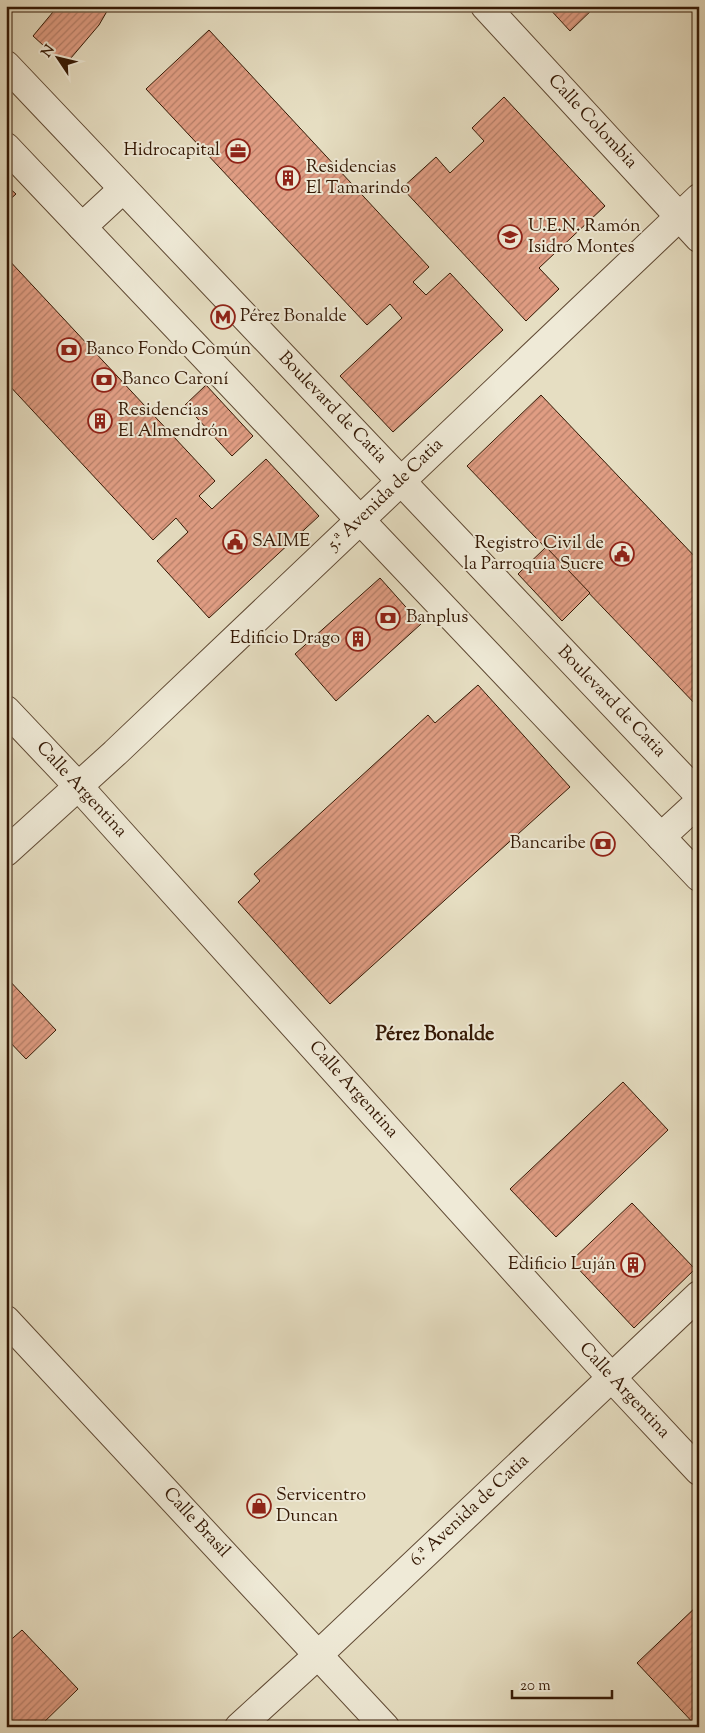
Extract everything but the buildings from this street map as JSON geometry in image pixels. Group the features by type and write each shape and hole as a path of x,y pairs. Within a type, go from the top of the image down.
{"street":[{"name":"Calle Colombia","path":"485,6 699,238"},
{"name":"Boulevard de Catia","path":"6,65 699,795"},
{"path":"6,147 699,877"},
{"path":"82,227 123,189"},
{"name":"5.ª Avenida de Catia","path":"6,852 79,787 699,198"},
{"name":"Calle Argentina","path":"6,710 79,787 611,1377 699,1471"},
{"path":"661,837 699,802"},
{"name":"6.ª Avenida de Catia","path":"239,1727 318,1655 699,1295"},
{"name":"Calle Brasil","path":"6,1320 385,1727"}],"place":[{"name":"Hidrocapital","path":"238,151"},
{"name":"Residencias El Tamarindo","path":"288,178"},
{"name":"U.E.N. Ramón Isidro Montes","path":"510,237"},
{"name":"Pérez Bonalde","path":"223,317"},
{"name":"Banco Fondo Común","path":"69,350"},
{"name":"Banco Caroní","path":"104,380"},
{"name":"Residencias El Almendrón","path":"100,421"},
{"name":"SAIME","path":"235,542"},
{"name":"Registro Civil de la Parroquia Sucre","path":"622,554"},
{"name":"Banplus","path":"388,618"},
{"name":"Edificio Drago","path":"358,639"},
{"name":"Bancaribe","path":"603,844"},
{"name":"Edificio Luján","path":"633,1265"},
{"name":"Servicentro Duncan","path":"259,1506"}],"district":[{"name":"Pérez Bonalde","path":"435,1035"}]}
